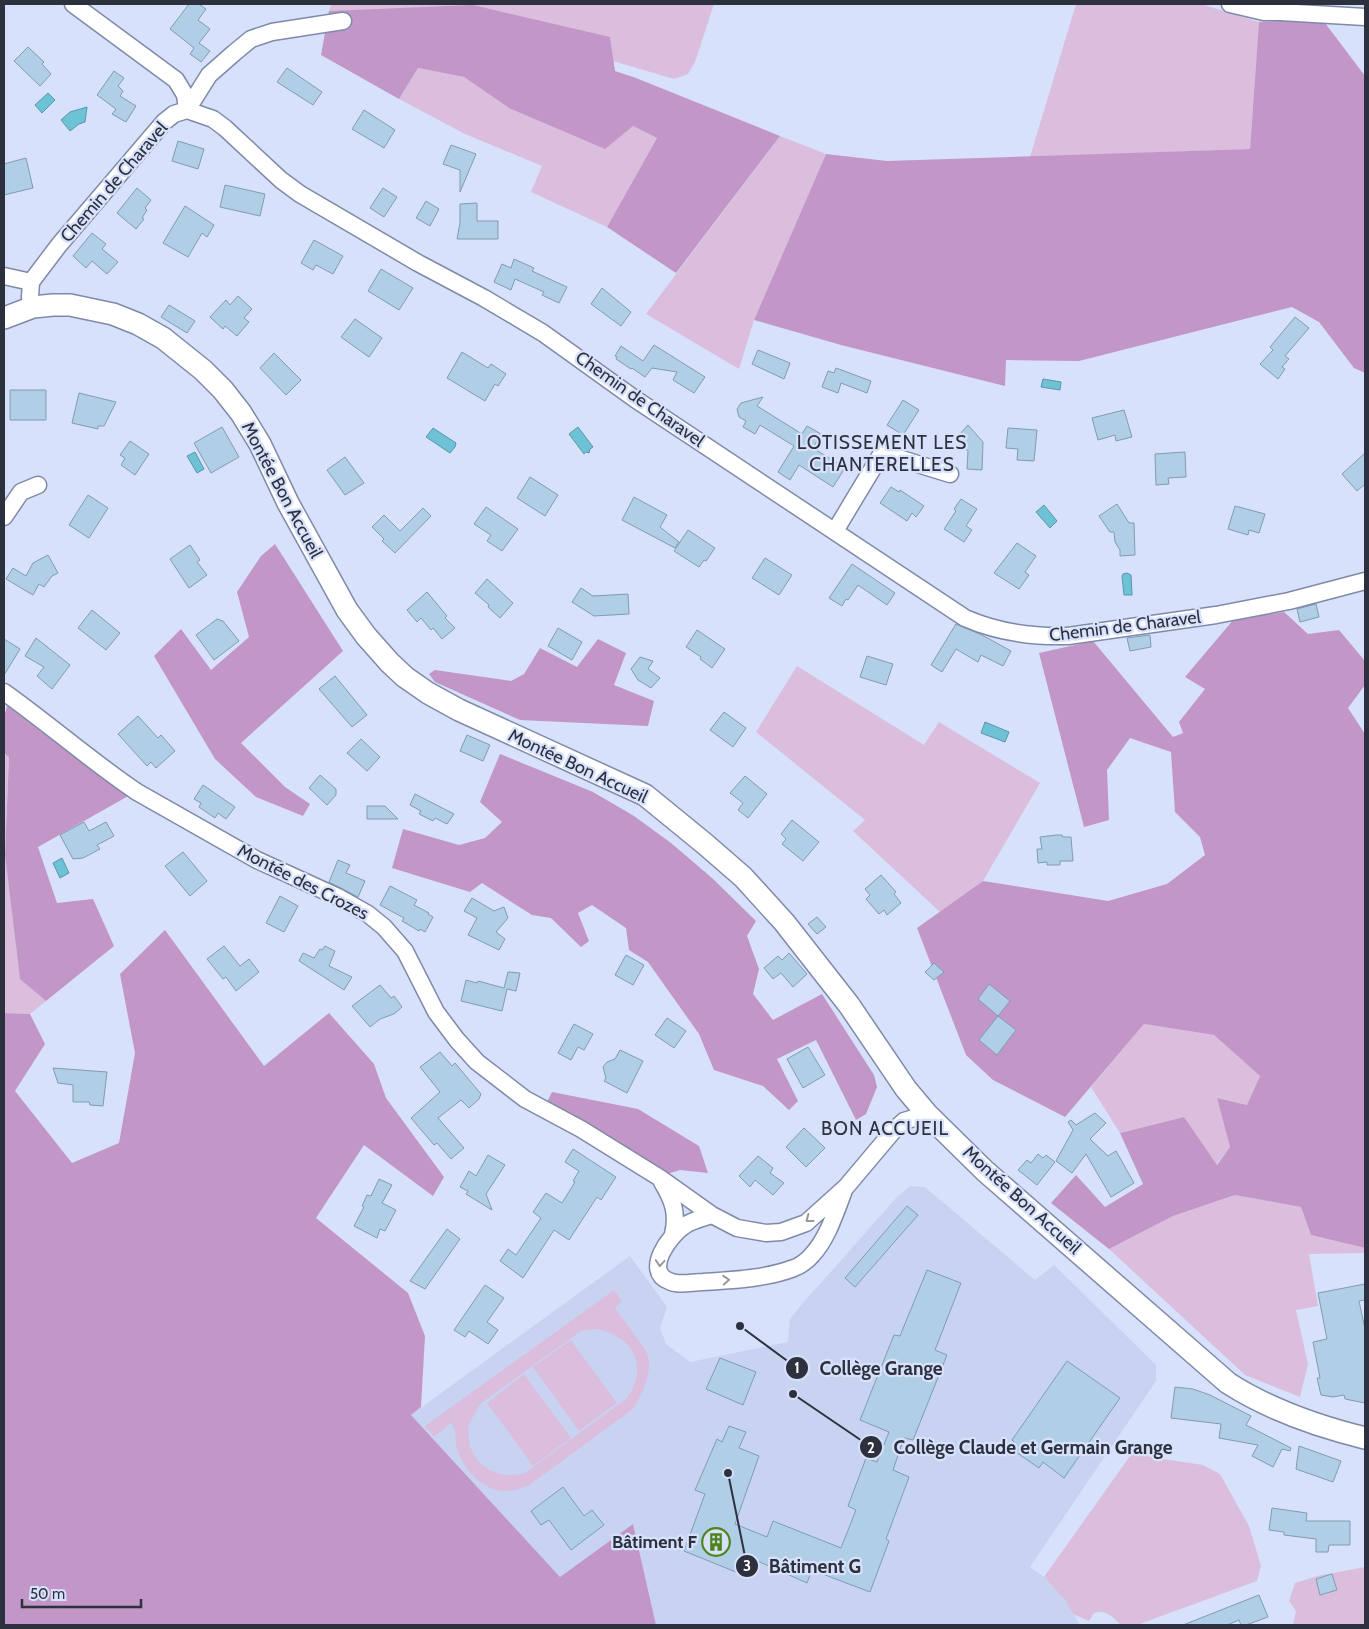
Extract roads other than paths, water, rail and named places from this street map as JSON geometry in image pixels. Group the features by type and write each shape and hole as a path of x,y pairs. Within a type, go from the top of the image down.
{"main road":[{"name":"Montée Bon Accueil","path":"4,318 33,307 70,305 113,314 138,324 163,338 203,370 223,390 241,413 260,444 288,503 347,610 366,636 404,677 458,710 645,795 743,877 784,922 849,1005 906,1089 927,1114 986,1171 1228,1383 1248,1396 1308,1422 1365,1438"}],"street":[{"path":"73,4 176,80 185,95 186,110"},
{"path":"1230,4 1264,12 1365,17"},
{"path":"186,110 209,75 252,39 272,32 343,22"},
{"name":"Chemin de Charavel","path":"31,282 59,245 164,122 174,114 186,110 200,113 213,118 281,180 300,194 543,333 635,399 966,618 998,630 1030,636 1068,636 1216,615 1289,601 1365,582"},
{"path":"4,276 31,282 30,297 33,307"},
{"path":"835,531 882,453 950,474"},
{"path":"4,517 21,492 38,486"},
{"name":"Montée des Crozes","path":"4,692 118,780 137,792 257,860 338,897 368,914 384,927 405,951 436,1012 457,1040 477,1062 525,1099 581,1129 660,1178 727,1224 743,1230 766,1233 781,1232 806,1223 846,1187 894,1130 904,1121 927,1114"},
{"name":"Montée des Crozes","path":"660,1178 674,1206 676,1223 673,1234 662,1252 659,1266 660,1274 671,1283 756,1278 795,1268 812,1255 826,1234 846,1187"},
{"path":"673,1234 686,1224 712,1215"}],"place":[{"name":"Collège Grange","path":"740,1326"},
{"name":"Collège Claude et Germain Grange","path":"793,1394"},
{"name":"Bâtiment G","path":"728,1473"},
{"name":"Bâtiment F","path":"716,1542"}],"district":[{"name":"LOTISSEMENT LES CHANTERELLES","path":"882,453"},
{"name":"BON ACCUEIL","path":"885,1128"}]}
